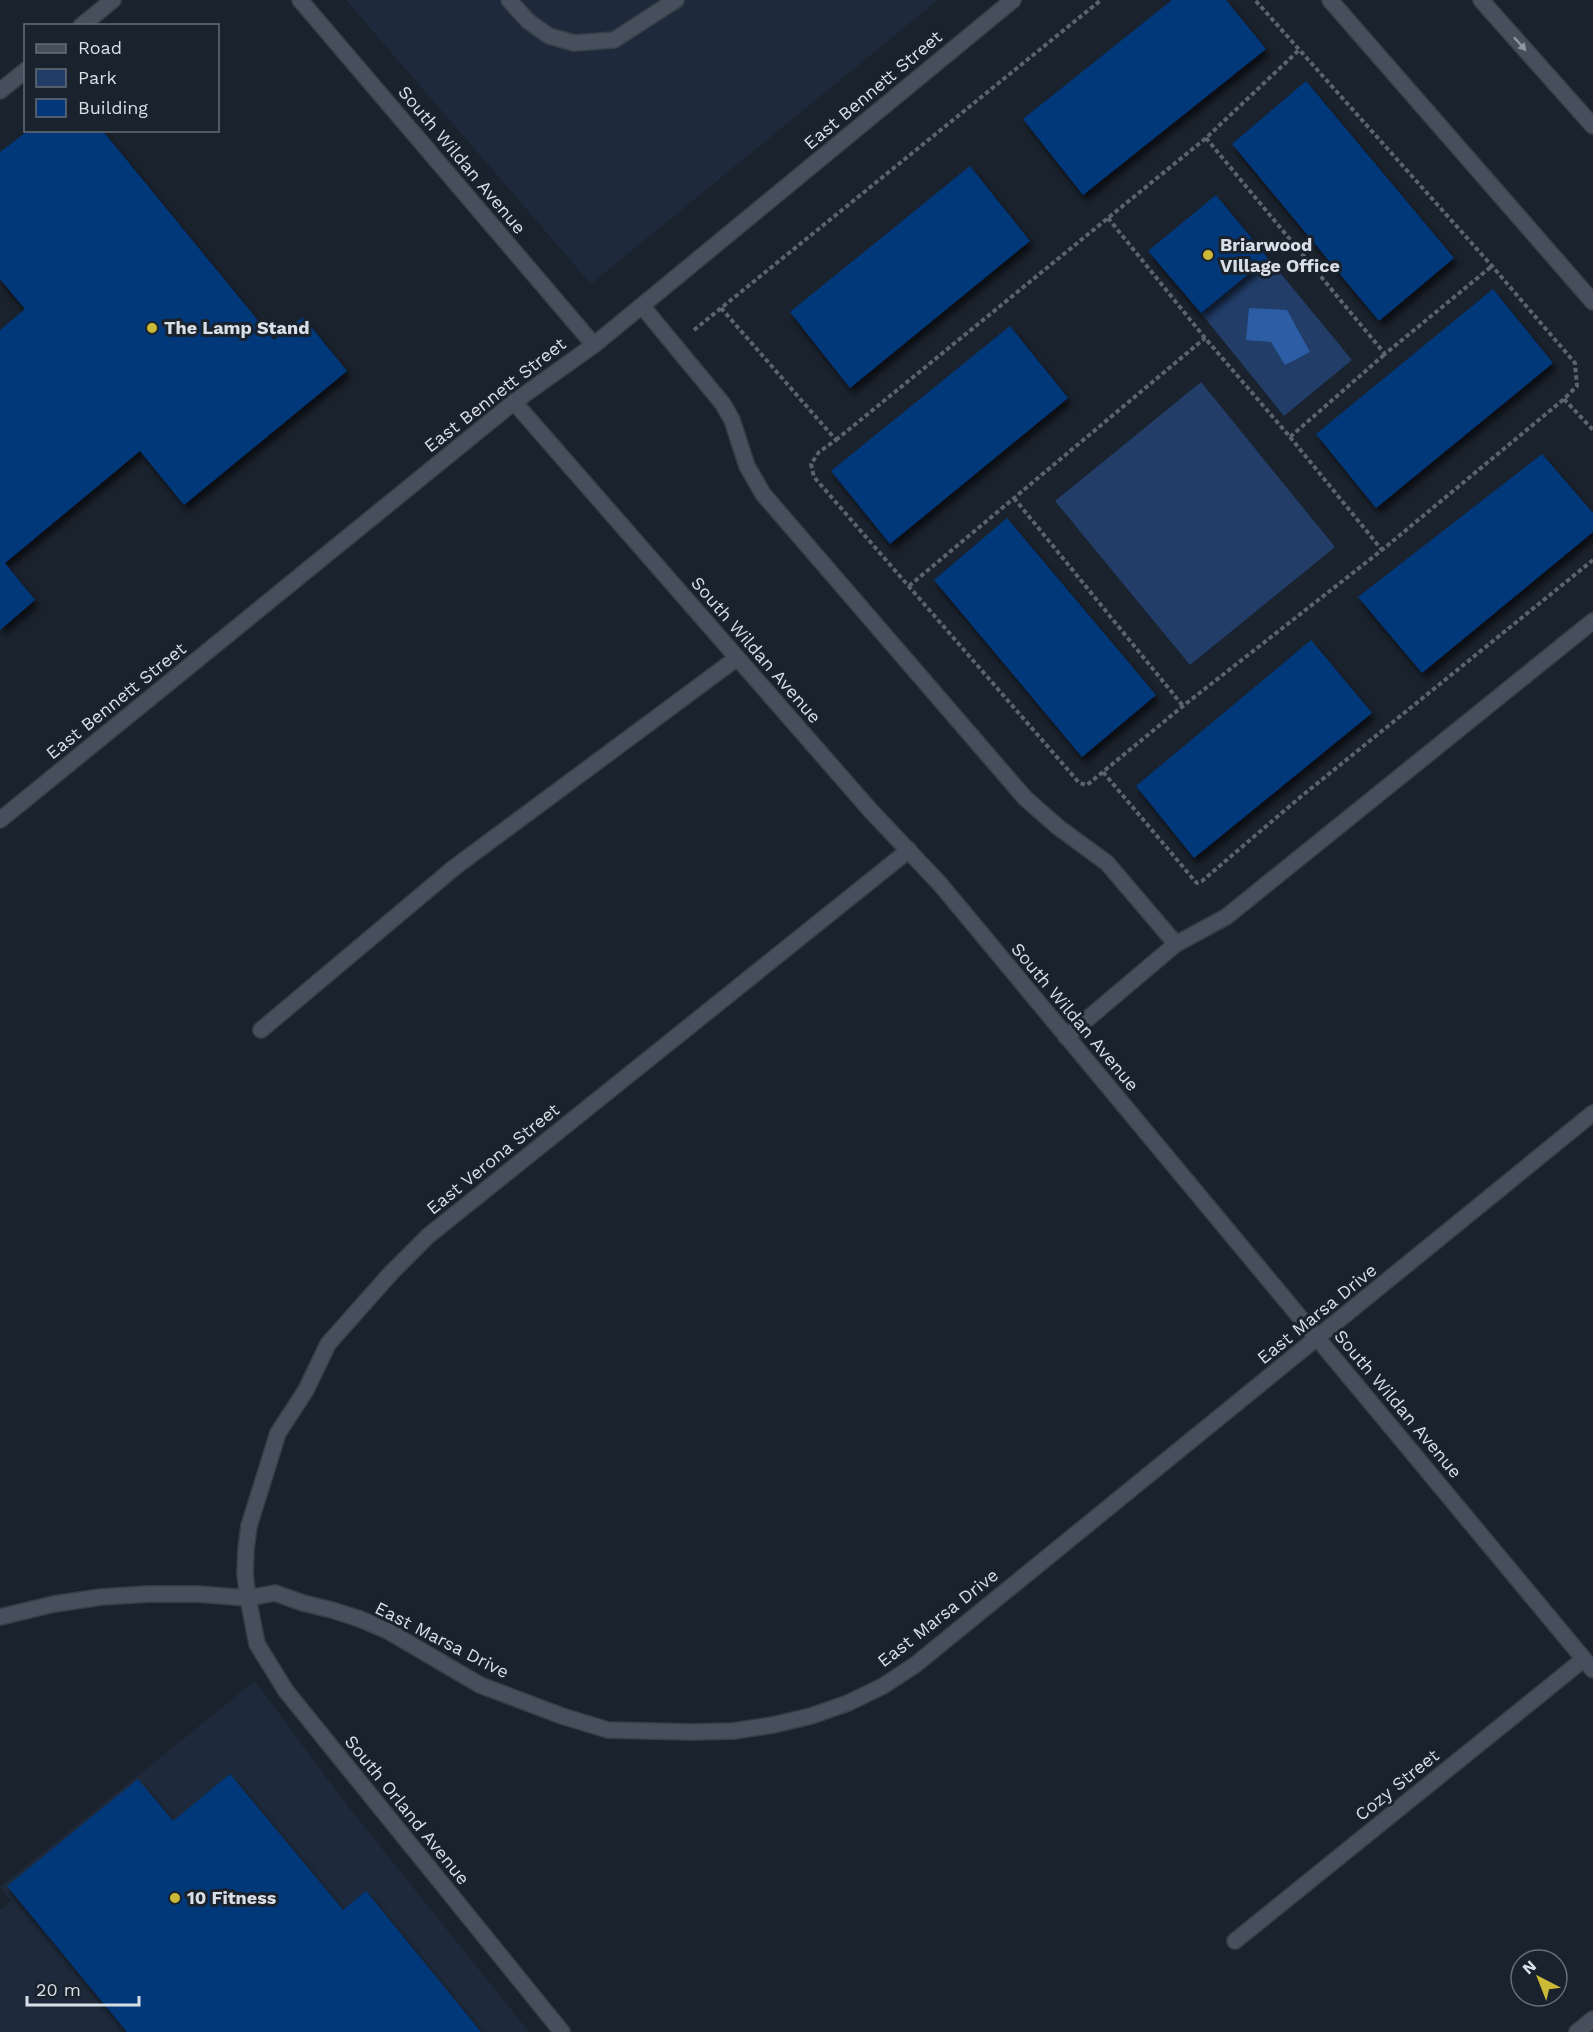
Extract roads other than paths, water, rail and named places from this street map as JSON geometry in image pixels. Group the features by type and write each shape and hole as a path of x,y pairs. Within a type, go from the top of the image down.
{"street":[{"path":"83,24 113,0"},
{"name":"South Wildan Avenue","path":"300,0 594,345"},
{"path":"509,0 528,21 549,36 574,43 614,40 676,0"},
{"name":"East Bennett Street","path":"0,820 514,402 594,345 1013,0"},
{"path":"1330,0 1593,302"},
{"path":"1481,0 1593,126"},
{"path":"0,91 24,72"},
{"path":"642,306 723,404 732,420 747,466 764,494 1025,798 1058,827 1107,863 1176,944"},
{"name":"South Wildan Avenue","path":"514,402 871,811 940,884 1588,1664"},
{"path":"1065,1037 1176,944 1226,917 1593,621"},
{"path":"261,1030 455,867 737,658"},
{"name":"East Verona Street","path":"248,1598 245,1574 249,1526 278,1432 306,1390 328,1344 391,1273 428,1236 909,850"},
{"name":"East Marsa Drive","path":"0,1617 54,1604 101,1597 198,1594 248,1598 275,1593 360,1619 388,1631 480,1685 562,1716 608,1730 733,1731 811,1716 848,1703 883,1686 915,1665 1593,1113"},
{"name":"South Orland Avenue","path":"248,1598 257,1644 286,1691 562,2032"},
{"name":"Cozy Street","path":"1235,1941 1588,1664"},
{"path":"1577,2032 1593,2019"}],"place":[{"name":"Briarwood VIllage Office","path":"1208,255"},
{"name":"The Lamp Stand","path":"152,328"},
{"name":"10 Fitness","path":"175,1898"}]}
